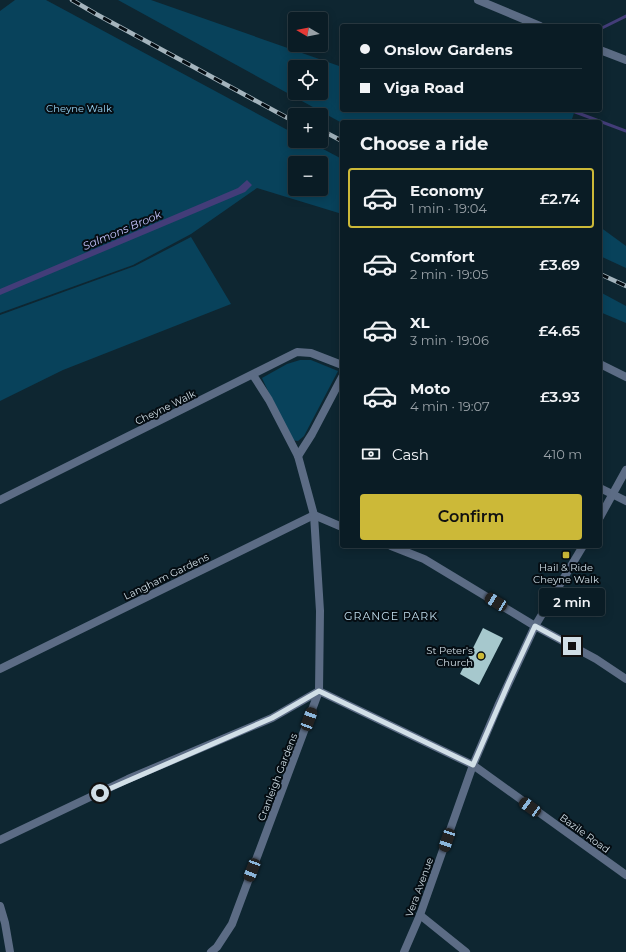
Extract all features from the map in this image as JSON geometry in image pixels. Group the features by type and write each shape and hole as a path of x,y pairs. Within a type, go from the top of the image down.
{"street":[{"path":"478,0 535,24"},
{"path":"602,51 626,60"},
{"name":"Cheyne Walk","path":"0,500 297,352 311,353 340,364"},
{"path":"602,365 626,377"},
{"name":"Cranleigh Gardens","path":"211,952 217,947 232,924 319,691 320,611 314,516 298,456 269,400 253,375"},
{"path":"298,456 320,420 340,381"},
{"path":"602,514 626,470"},
{"path":"602,489 626,501"},
{"path":"314,516 340,526"},
{"name":"Langham Gardens","path":"0,668 314,516"},
{"path":"396,548 424,559 535,626 596,659 626,679"},
{"name":"Vera Avenue","path":"404,952 420,915 473,765 514,670 535,626 582,548"},
{"path":"0,840 128,779 272,718 319,691"},
{"name":"Bazile Road","path":"319,691 473,765 626,875"},
{"path":"0,906 5,923 10,952"},
{"path":"420,915 466,952"}],"green space":[{"name":"Cheyne Walk","path":"15,0 46,0 288,130 288,148 321,148 340,158 340,213 257,188 191,234 133,265 0,313 0,11"},
{"path":"118,0 151,0 288,48 288,52 299,52 322,60 288,60 288,93"},
{"path":"328,62 340,66 340,112 574,112 572,120 340,120 340,122 328,115 328,108 315,108 300,100 328,100"},
{"path":"602,228 626,246 626,268 602,257"},
{"path":"191,237 231,304 63,370 0,401 0,315 135,266"},
{"path":"602,293 626,306 626,323 602,313"},
{"path":"300,360 311,360 338,371 304,436 298,441 291,440 262,378 287,364"}],"shaded area":[{"path":"247,180 252,185 245,192 0,295 0,289 238,188"}],"building":[{"name":"St Peter's Church","path":"483,628 503,638 479,685 460,674"}],"waterway":[{"name":"Salmons Brook","path":"602,28 626,16"},
{"path":"575,112 597,120"},
{"path":"602,122 626,131"}],"railway":[{"path":"72,0 288,118"},
{"path":"328,134 340,140"},
{"path":"602,275 626,286"}],"place":[{"name":"Hail & Ride Cheyne Walk","path":"566,555"},
{"name":"St Peter's Church","path":"481,656"}],"district":[{"name":"GRANGE PARK","path":"391,616"}],"route":[{"path":"100,793 128,779 272,718 319,691 473,765 535,626 572,646"}]}
